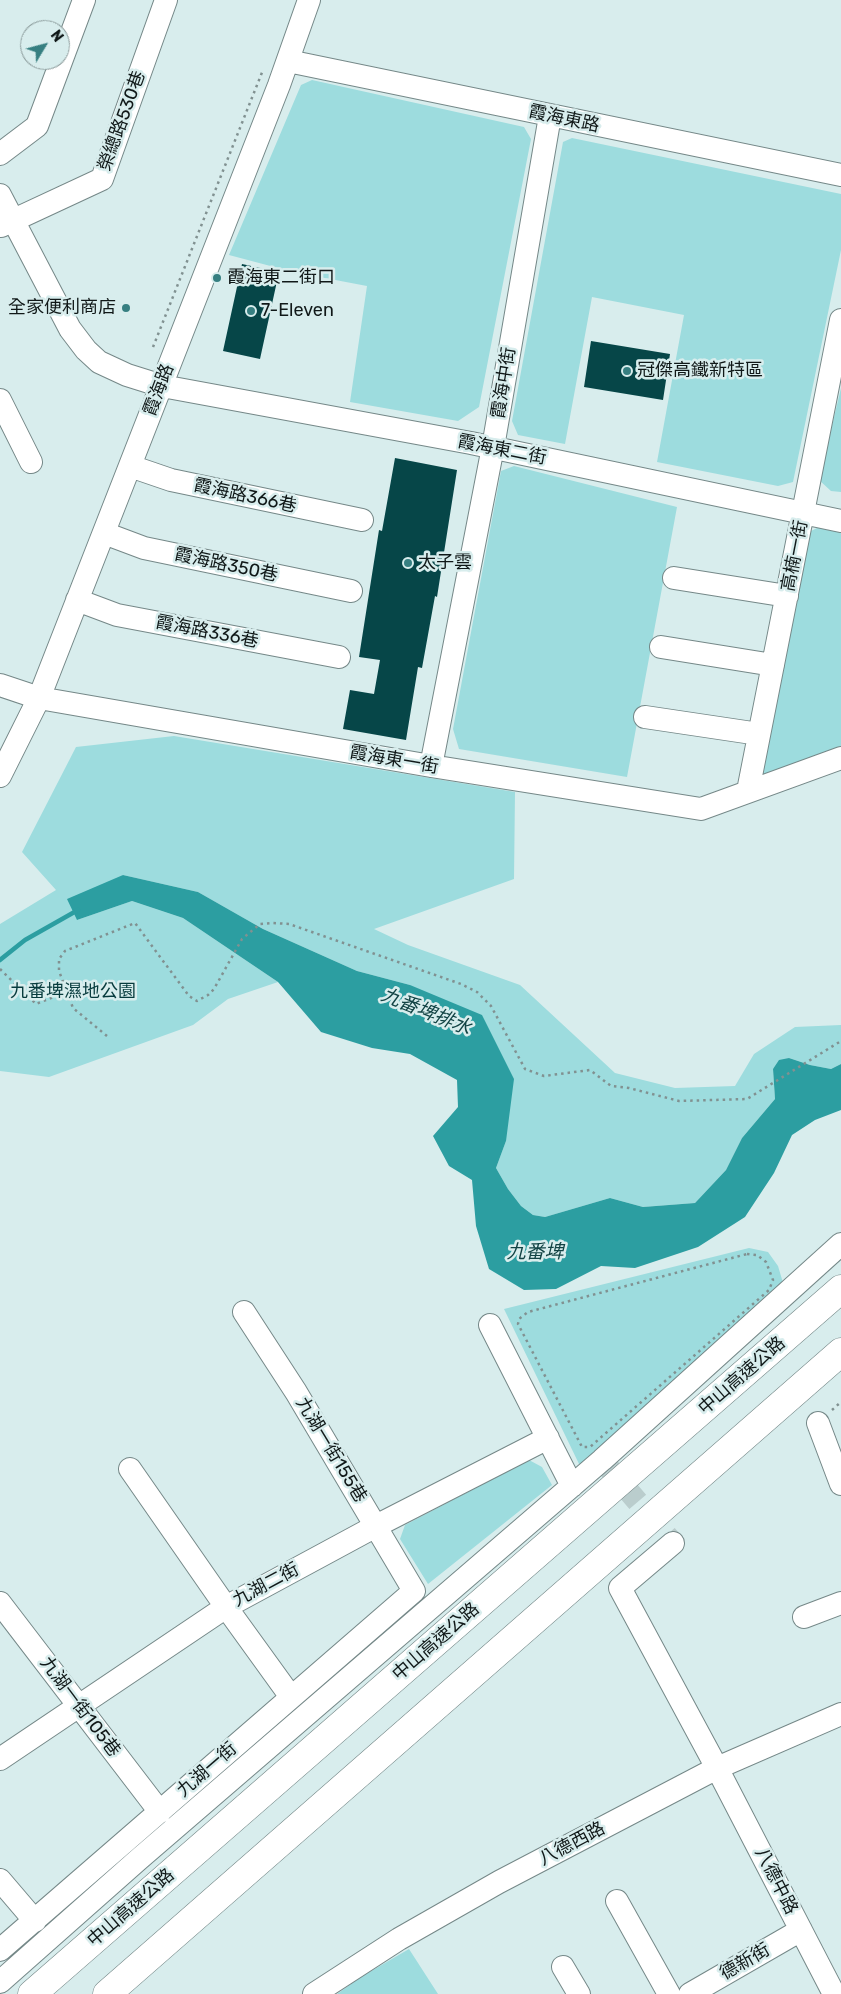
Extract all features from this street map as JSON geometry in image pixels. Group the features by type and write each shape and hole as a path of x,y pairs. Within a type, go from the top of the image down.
{"highway":[{"name":"中山高速公路","path":"32,1994 841,1289"},
{"path":"107,1994 841,1352"}],"street":[{"path":"0,154 37,126 84,0"},
{"name":"榮總路530巷","path":"7,223 102,178 166,0"},
{"name":"霞海路","path":"0,776 39,698 288,61 309,0"},
{"name":"霞海東路","path":"288,61 841,175"},
{"name":"霞海中街","path":"431,766 493,447 550,116"},
{"name":"霞海東二街","path":"0,194 7,223 70,329 86,350 99,362 127,375 162,386 493,447 803,515 841,521"},
{"name":"高楠一街","path":"748,791 841,320"},
{"path":"0,400 31,462"},
{"name":"霞海路366巷","path":"130,466 172,480 362,520"},
{"name":"霞海路350巷","path":"104,533 144,548 351,591"},
{"path":"674,578 787,596"},
{"name":"霞海路336巷","path":"77,600 117,615 339,657"},
{"path":"662,647 773,665"},
{"name":"霞海東一街","path":"0,685 39,698 431,766 700,809 841,758"},
{"path":"645,717 759,734"},
{"path":"0,1982 131,1866 572,1486 841,1244"},
{"name":"九湖一街155巷","path":"244,1312 414,1591"},
{"path":"490,1325 572,1486"},
{"path":"818,1423 841,1484"},
{"name":"九湖二街","path":"0,1759 78,1704 226,1607 376,1526 548,1438"},
{"path":"130,1468 291,1697"},
{"name":"八德中路","path":"673,1543 620,1588 718,1768 834,1994"},
{"name":"九湖一街","path":"0,1950 414,1591"},
{"name":"九湖一街105巷","path":"0,1603 160,1812"},
{"path":"804,1617 841,1604"},
{"name":"八德西路","path":"314,1994 399,1939 499,1882 718,1768 841,1714"},
{"path":"0,1880 35,1920"},
{"path":"617,1901 669,1994"},
{"name":"德新街","path":"690,1994 720,1987 801,1930"},
{"path":"563,1967 579,1994"}],"path":[{"path":"153,348 263,69"},
{"path":"107,1036 73,1008 59,971 59,959 65,951 135,923 189,996 197,1001 208,996 214,989 242,939 260,924 289,924 462,984 477,992 490,1006 526,1070 544,1076 590,1070 611,1086 629,1088 679,1101 747,1098 841,1041"},
{"path":"0,969 36,1004 66,992"},
{"path":"747,1254 757,1255 766,1262 773,1280 769,1290 590,1447 582,1447 559,1406 518,1324 523,1314 747,1254"}],"green space":[{"path":"312,80 524,127 531,139 479,407 458,421 350,402 367,286 293,272 229,255 301,85"},
{"path":"572,138 841,194 841,250 793,482 778,486 657,462 684,315 592,297 565,444 518,435 512,421 563,142"},
{"path":"841,388 841,492 831,491 819,480"},
{"path":"514,466 677,507 627,777 459,749 453,729 501,471"},
{"path":"821,526 841,530 841,750 765,777 760,769 805,534"},
{"name":"九番埤濕地公園","path":"174,736 515,792 514,879 374,929 408,945 520,985 615,1073 675,1088 735,1086 754,1054 795,1027 841,1025 841,1064 831,1069 789,1058 773,1069 775,1099 742,1138 726,1170 695,1203 643,1207 610,1198 545,1217 533,1215 521,1206 508,1189 496,1168 506,1141 410,985 357,971 263,929 198,892 123,875 77,920 132,901 183,918 278,982 228,999 193,1025 49,1077 0,1071 0,924 56,890 22,852 76,747"},
{"path":"749,1248 768,1252 778,1266 784,1286 580,1466 504,1309"},
{"path":"529,1460 542,1467 552,1485 428,1584 400,1539 405,1525"},
{"path":"409,1949 438,1994 337,1994 361,1977"}],"water":[{"name":"九番埤","path":"123,875 198,892 263,929 357,971 410,985 482,1015 514,1079 506,1141 496,1168 508,1189 521,1206 533,1215 545,1217 610,1198 643,1207 695,1203 726,1170 742,1138 775,1099 773,1069 779,1060 789,1058 831,1069 841,1064 841,1110 815,1120 792,1135 774,1173 745,1217 698,1247 635,1268 601,1266 556,1289 524,1290 489,1269 476,1226 472,1180 449,1166 433,1136 458,1107 457,1080 410,1054 372,1048 321,1032 278,982 183,918 132,901 77,920 67,899"}],"building":[{"name":"7-Eleven","path":"242,264 279,272 260,359 223,351"},
{"name":"冠傑高鐵新特區","path":"591,341 670,354 663,400 584,387"},
{"path":"395,458 457,470 437,597 435,596 422,668 418,667 406,740 343,729 350,690 374,694 380,660 359,657 379,530 382,531"}],"waterway":[{"name":"九番埤排水","path":"0,960 25,940 78,910"}],"tunnel":[{"path":"602,1460 673,1543"}],"place":[{"name":"霞海東二街口","path":"217,278"},
{"name":"全家便利商店","path":"126,308"},
{"name":"7-Eleven","path":"251,311"},
{"name":"冠傑高鐵新特區","path":"627,371"},
{"name":"太子雲","path":"408,563"}]}
